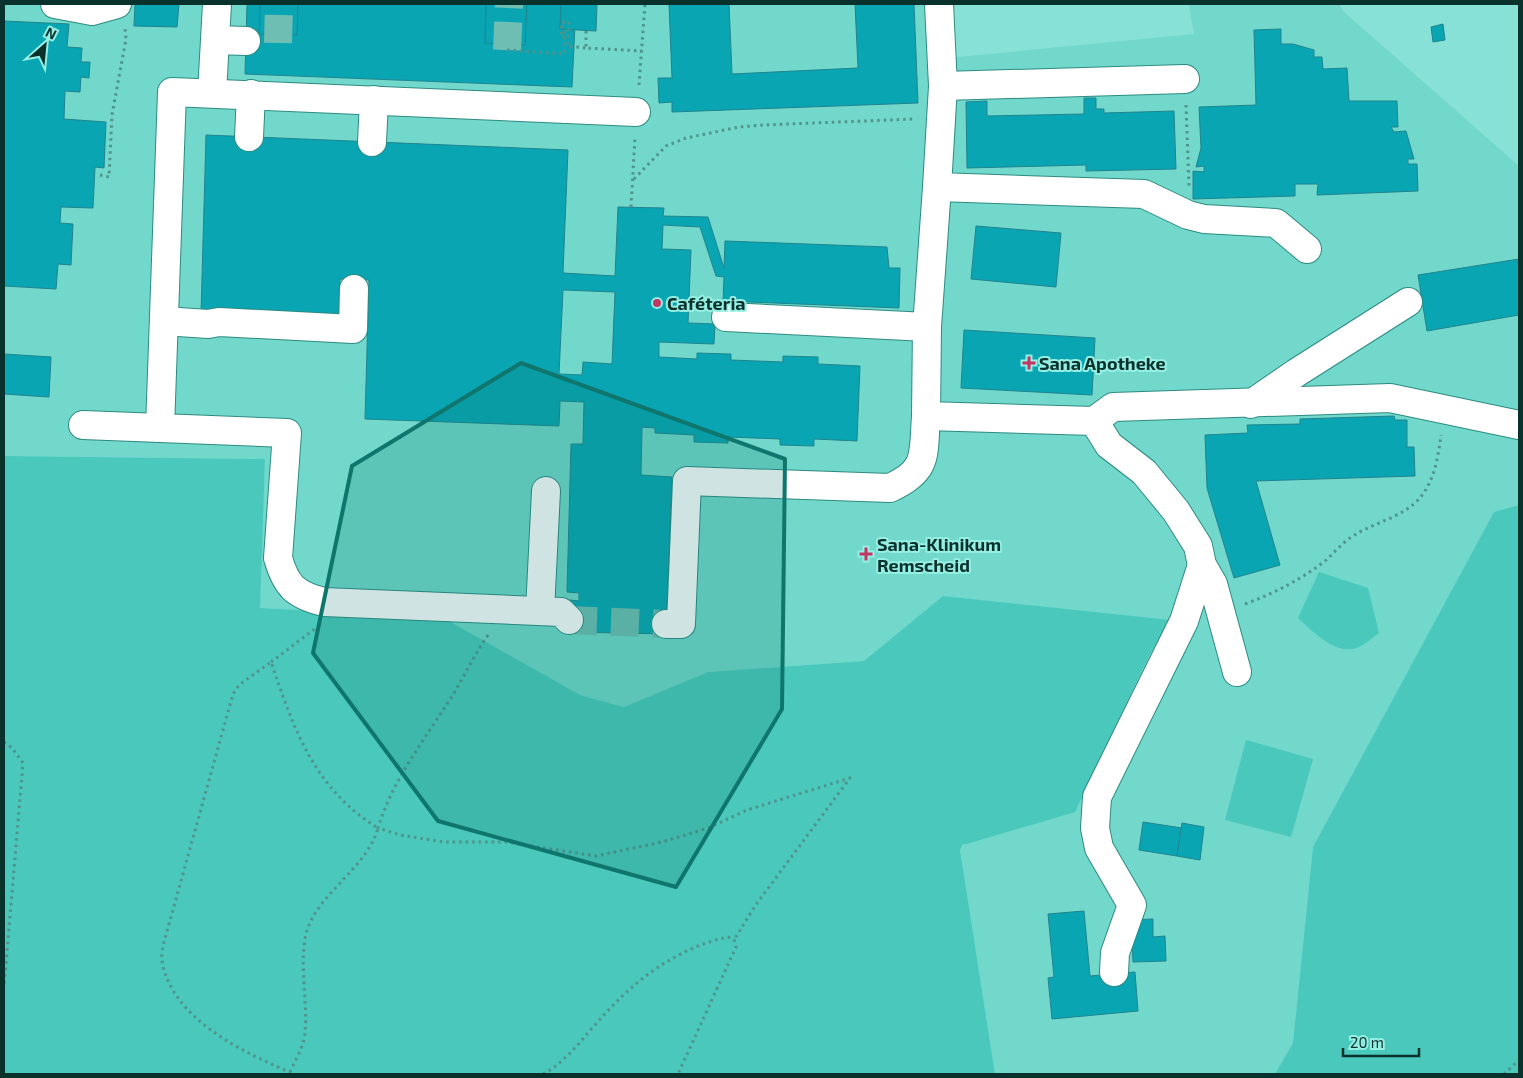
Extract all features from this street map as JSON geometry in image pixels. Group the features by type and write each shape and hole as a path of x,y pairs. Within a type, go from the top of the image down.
{"lane":[{"path":"55,4 92,11 117,5"},
{"path":"212,93 217,4"},
{"path":"666,624 681,624 687,481 890,488 910,478 923,461 926,416 927,327 942,117 943,86 939,4"},
{"path":"216,40 246,41"},
{"path":"943,86 1185,79"},
{"path":"160,428 172,92 636,112"},
{"path":"249,137 251,94"},
{"path":"372,142 374,100"},
{"path":"938,187 1144,194 1188,216 1276,223 1307,249"},
{"path":"164,321 352,329 354,289"},
{"path":"1251,404 1408,302"},
{"path":"726,317 927,327"},
{"path":"926,416 1094,421 1113,407 1390,398 1519,425"},
{"path":"1094,421 1109,445 1144,472 1176,511 1198,546 1202,565 1213,584 1237,672"},
{"path":"83,425 287,433 278,558 282,573 290,587 309,598 342,603 561,612 568,620"},
{"path":"540,611 546,491"},
{"path":"1114,972 1115,953 1132,905 1099,848 1095,828 1097,797 1184,621 1202,565"}],"path":[{"path":"565,37 561,37 562,22 569,22 568,46 642,51 644,4"},
{"path":"100,175 110,177 112,115 126,39 125,26 117,5"},
{"path":"507,50 564,54 565,30"},
{"path":"586,30 586,48"},
{"path":"1185,79 1190,172"},
{"path":"634,179 666,146 686,138 739,127 942,117"},
{"path":"1221,612 1278,592 1303,578 1351,537 1405,510 1417,501 1430,481 1436,464 1443,410"},
{"path":"342,603 308,635 239,685 233,694 193,833 164,942 162,960 173,990 191,1014 230,1042 292,1073 305,1035 303,974 306,934 316,912 353,871 374,842 384,807 456,689 501,610"},
{"path":"270,662 294,728 307,752 333,789 356,814 378,828 400,835 444,842 506,842 596,856 662,842 708,828 764,805 850,778 755,906 734,940"},
{"path":"4,742 12,748 23,762 4,987"},
{"path":"543,1074 565,1059 619,999 660,966 690,949 728,937 734,940 736,947 678,1074"},
{"path":"1504,1074 1519,1060"}],"highlighted area":[{"path":"521,363 785,459 782,709 676,887 438,821 313,653 352,466"}],"shaded area":[{"name":"Sana-Klinikum Remscheid","path":"4,4 945,4 948,58 1194,34 1189,4 1339,4 1343,11 1519,166 1519,505 1494,512 1313,847 1293,1043 1275,1074 995,1074 960,850 1148,658 1170,621 943,596 864,661 708,672 624,707 580,695 442,617 259,608 265,459 4,456"},
{"path":"4,456 265,459 260,608 442,617 580,695 624,707 708,672 864,661 943,596 1170,620 1148,658 1075,812 963,845 960,850 995,1074 4,1074"},
{"path":"1519,505 1519,1074 1275,1074 1293,1043 1313,847 1494,512"},
{"path":"1319,572 1368,588 1379,633 1359,647 1342,649 1326,642 1298,618"},
{"path":"1246,740 1313,759 1291,837 1225,820"}],"building":[{"path":"135,4 179,4 177,27 134,26"},
{"path":"247,4 576,4 572,87 245,74"},
{"path":"260,4 298,4 297,35 259,34"},
{"path":"486,4 527,4 525,45 485,43"},
{"path":"561,4 597,4 596,31 560,29"},
{"path":"669,4 729,4 732,74 858,68 855,4 914,4 918,103 672,112 672,102 659,103 658,78 672,78"},
{"path":"4,21 69,24 67,47 82,48 81,62 90,62 89,78 81,77 80,92 65,91 64,119 106,122 104,168 95,167 93,208 61,207 60,223 73,224 71,265 58,264 56,289 4,286"},
{"path":"1443,24 1445,40 1433,42 1431,27"},
{"path":"1281,29 1281,44 1293,44 1314,50 1314,57 1322,57 1323,69 1347,68 1349,101 1397,101 1398,127 1391,127 1394,132 1406,131 1414,159 1408,159 1408,164 1417,164 1418,191 1317,195 1318,184 1295,184 1295,196 1193,199 1193,171 1204,172 1204,166 1196,167 1201,148 1199,107 1256,105 1254,30"},
{"path":"1084,98 1096,98 1096,109 1104,109 1104,113 1174,111 1176,169 1086,171 1086,165 967,168 966,102 987,101 987,116 1084,114"},
{"path":"206,135 568,150 563,273 615,276 618,207 664,208 663,216 708,217 724,268 725,241 887,247 889,268 900,268 899,308 723,301 724,277 716,276 700,227 663,225 662,249 691,250 688,323 715,324 714,344 659,342 659,357 697,359 697,353 731,354 731,360 783,362 783,356 818,357 818,364 860,366 857,441 814,439 814,446 780,445 780,439 728,437 728,443 694,442 694,435 655,433 655,428 642,427 641,475 672,477 666,634 569,632 570,600 579,601 579,593 567,592 571,444 583,444 584,402 560,401 559,426 365,419 369,280 340,279 339,320 201,314","holes":["563,290 615,292 612,364 583,362 582,375 559,374"]},
{"path":"976,226 1061,233 1056,287 971,279"},
{"path":"1519,259 1519,315 1427,331 1418,275"},
{"path":"964,330 1095,338 1092,395 961,388"},
{"path":"4,354 51,357 49,397 4,394"},
{"path":"1394,416 1395,420 1407,420 1407,447 1414,447 1415,476 1256,481 1280,565 1234,578 1207,488 1205,435 1248,433 1247,425 1300,424 1300,419"},
{"path":"1143,822 1182,828 1177,856 1139,850"},
{"path":"1182,823 1204,827 1200,860 1177,856"},
{"path":"1084,911 1090,976 1135,972 1138,1011 1052,1019 1048,978 1054,977 1048,914"},
{"path":"1153,919 1153,937 1165,936 1166,961 1133,962 1131,920"}],"tunnel":[{"path":"278,43 279,4"},
{"path":"507,50 509,4"},
{"path":"569,620 666,624"}],"place":[{"name":"Caféteria","path":"657,303"},
{"name":"Sana Apotheke","path":"1029,363"},
{"name":"Sana-Klinikum Remscheid","path":"866,554"}]}
